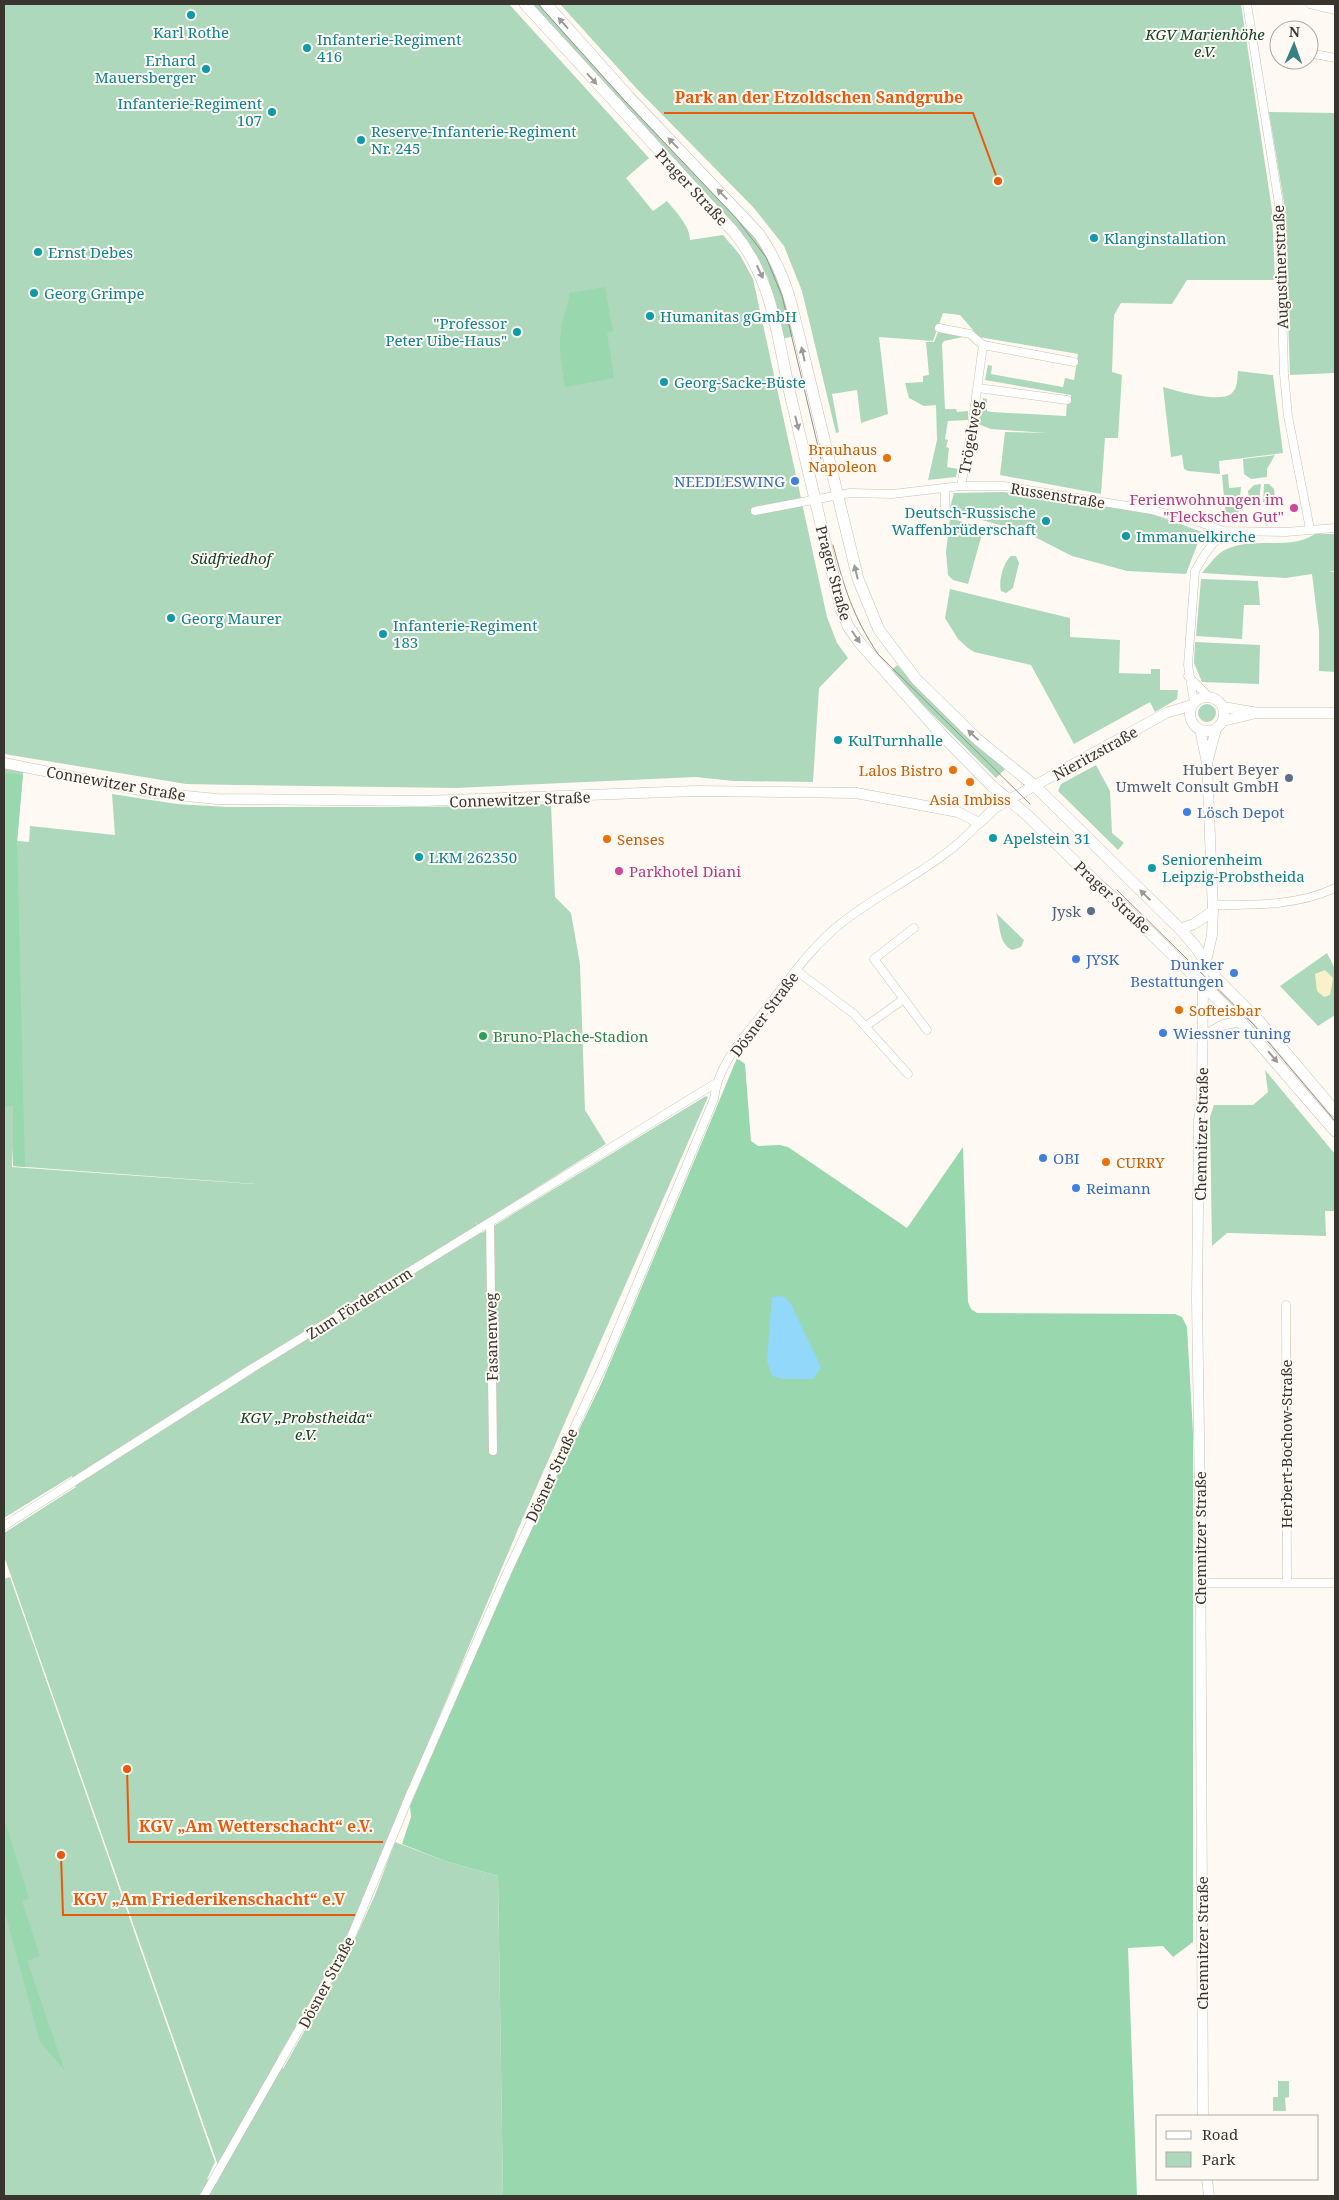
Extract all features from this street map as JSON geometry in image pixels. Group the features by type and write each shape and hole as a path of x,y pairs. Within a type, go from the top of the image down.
{"main road":[{"name":"Prager Straße","path":"524,4 733,232 756,263 770,299 841,609 848,626 872,659 941,734 1203,983 1240,1021 1335,1131"},
{"name":"Prager Straße","path":"546,4 629,97 759,234 772,253 782,272 791,303 858,579 868,607 889,646 916,679 977,739 1036,787 1180,929 1206,961 1218,980 1276,1040 1335,1111"}],"street":[{"name":"Augustinerstraße","path":"1247,4 1279,204 1284,374 1288,416 1310,530"},
{"path":"1310,4 1335,10"},
{"path":"1319,55 1335,58"},
{"path":"939,328 970,334 983,345 1074,362"},
{"name":"Trögelweg","path":"961,486 978,388 983,345"},
{"name":"Trögelweg","path":"978,388 1067,400"},
{"name":"Russenstraße","path":"755,511 854,493 892,494 961,486 1004,486 1152,510 1199,522 1223,531 1286,532 1335,528"},
{"path":"945,488 945,506"},
{"path":"1191,719 1193,703 1188,676 1195,571 1204,554 1223,531"},
{"path":"1188,676 1208,696 1217,699 1223,706 1258,713 1335,713"},
{"path":"1193,703 1208,696"},
{"name":"Nieritzstraße","path":"1010,800 1166,713 1193,703"},
{"path":"1207,764 1223,706"},
{"path":"1166,713 1191,719 1200,729 1207,764"},
{"path":"1200,729 1258,713"},
{"name":"Connewitzer Straße","path":"4,763 155,792 217,799 425,802 695,791 856,793 958,812 979,823"},
{"name":"Chemnitzer Straße","path":"1203,2115 1197,1280 1203,983 1212,935 1213,908 1207,764"},
{"path":"979,823 996,807 1010,800"},
{"name":"Dösner Straße","path":"204,2196 349,1942 506,1573 602,1368 714,1099 716,1083 737,1046 797,971 811,950 843,922 960,844 979,823"},
{"path":"1180,929 1194,924 1213,908 1294,902 1313,898 1335,888"},
{"path":"914,928 874,959 927,1030"},
{"path":"797,971 854,1014 908,1074"},
{"path":"866,1026 904,999"},
{"path":"1202,1037 1222,1025 1240,1021"},
{"name":"Zum Förderturm","path":"4,1526 251,1369 716,1083"},
{"name":"Fasanenweg","path":"490,1222 493,1451"},
{"name":"Herbert-Bochow-Straße","path":"1286,1305 1287,1583"},
{"path":"1200,1583 1335,1583"},
{"path":"1207,2180 1209,2196"}],"green space":[{"name":"Südfriedhof","path":"4,4 509,4 649,158 626,178 653,211 667,201 685,224 690,240 723,235 740,255 753,279 827,617 837,643 848,658 819,688 813,782 733,781 696,777 455,788 186,784 4,754"},
{"path":"530,4 541,4 756,237 778,274 794,336 782,339 768,278 748,243"},
{"name":"KGV Marienhöhe e.V.","path":"560,4 1241,4 1272,210 1275,280 1187,280 1172,304 1121,303 1114,315 1112,372 1122,375 1118,438 1105,438 1101,494 1000,475 1005,432 1047,433 991,429 978,424 983,398 987,399 987,411 1066,416 1067,403 1071,403 1071,395 985,380 988,365 992,366 991,374 1063,387 1065,378 1074,380 1078,354 979,337 960,315 943,313 933,341 879,337 888,414 861,423 857,390 832,394 839,432 836,433 802,291 784,246 754,208 637,89"},
{"path":"1269,112 1335,113 1335,373 1290,375 1284,203"},
{"path":"605,287 613,331 607,332 614,378 565,387 560,338 569,293"},
{"path":"938,332 963,337 944,341 942,344 945,409 956,409 957,412 968,411 968,420 948,421 945,439 948,440 946,447 949,448 947,467 958,469 956,477 928,480 937,440 936,405 924,406 909,398 905,383 923,382 923,376 929,375 926,342 934,342"},
{"path":"1238,371 1273,375 1283,453 1219,461 1220,474 1184,469 1182,455 1171,457 1163,387 1207,397 1225,396 1231,394 1235,389"},
{"path":"1275,455 1267,469 1267,477 1251,479 1244,474 1243,459"},
{"path":"1228,474 1229,488 1241,487 1238,521 1226,520 1222,475"},
{"path":"1261,484 1259,502 1249,499 1248,491 1254,485"},
{"path":"1264,484 1269,484 1274,489 1275,497 1271,502 1263,502"},
{"path":"1003,492 1147,512 1202,532 1186,574 1127,571 1072,556 1025,532 949,511 954,493"},
{"path":"950,518 990,530 988,535 982,534 968,584 953,580 948,575 946,552"},
{"path":"1315,534 1335,534 1335,571 1329,572 1335,572 1335,672 1319,671 1319,631 1312,574 1286,578 1202,573 1220,553 1238,545 1294,542"},
{"path":"1011,556 1016,556 1019,563 1013,588 1006,593 1001,591 1001,577 1006,562"},
{"path":"1201,579 1258,581 1260,605 1244,605 1242,639 1196,636"},
{"path":"950,589 1070,618 1070,637 1120,640 1119,673 1151,674 1151,669 1160,669 1160,690 1178,690 1177,699 1155,712 1150,702 1074,744 1031,665 974,652 958,639 945,618"},
{"path":"1195,642 1260,645 1259,684 1202,682 1194,663"},
{"path":"897,665 1006,768 996,778 890,672"},
{"path":"1207,704 1213,707 1216,713 1213,719 1207,722 1201,719 1198,713 1201,707"},
{"name":"KGV „Probstheida“ e.V.","path":"4,764 23,771 17,841 29,842 30,826 115,835 112,794 177,804 227,807 427,807 551,804 555,897 571,913 580,964 585,1110 606,1144 478,1225 475,1222 482,1233 706,1096 708,1097 522,1520 350,1929 330,1968 278,2057 283,2069 350,1950 375,1895 395,1842 445,1861 498,1876 503,2196 4,2196 4,1579 10,1577 215,2162 207,2179 217,2183 221,2174 4,1556 4,1533 76,1487 72,1476 4,1518","holes":["13,1147 13,1166 295,1187 12,1167"]},
{"path":"1096,765 1110,791 1112,833 1124,843 1118,850 1058,791 1061,784"},
{"path":"4,773 23,775 17,842 25,1167 13,1166 13,1106 4,1106"},
{"path":"996,913 1024,940 1021,947 1012,950 1004,943"},
{"path":"1327,953 1335,969 1335,1015 1318,1026 1280,986"},
{"path":"737,1058 745,1064 751,1141 758,1146 780,1145 788,1147 907,1228 963,1147 968,1302 971,1309 977,1313 1175,1314 1182,1317 1187,1327 1193,1432 1193,1942 1173,1957 1163,1946 1128,1948 1137,2196 503,2196 498,1876 445,1861 402,1844 411,1817 410,1806 500,1595 602,1382"},
{"path":"1265,1070 1335,1154 1335,1211 1325,1211 1326,1236 1227,1233 1212,1246 1210,1117 1214,1105 1253,1105 1268,1092"},
{"path":"4,1818 29,1898 22,1901 40,1956 27,1961 65,2071 40,2042 4,1909"},
{"path":"1278,2081 1289,2081 1289,2097 1285,2098 1286,2111 1273,2111 1273,2097 1278,2097"}],"sand":[{"path":"1325,970 1333,978 1330,995 1324,997 1317,991 1315,974"}],"water":[{"path":"784,1296 791,1304 821,1367 813,1379 783,1379 772,1376 767,1361 772,1297"}],"tram line":[{"path":"538,4 625,101 736,218 766,257 782,296 821,459"},
{"path":"833,545 850,601 862,627 878,654 1030,804"},
{"path":"1117,890 1253,1024 1335,1121"}],"place":[{"name":"Karl Rothe","path":"191,15"},
{"name":"Infanterie-Regiment 416","path":"307,48"},
{"name":"Erhard Mauersberger","path":"206,69"},
{"name":"Infanterie-Regiment 107","path":"272,112"},
{"name":"Reserve-Infanterie-Regiment Nr. 245","path":"361,140"},
{"name":"Park an der Etzoldschen Sandgrube","path":"998,181"},
{"name":"Klanginstallation","path":"1094,238"},
{"name":"Ernst Debes","path":"38,252"},
{"name":"Georg Grimpe","path":"34,293"},
{"name":"Humanitas gGmbH","path":"650,316"},
{"name":"\"Professor Peter Uibe-Haus\"","path":"517,332"},
{"name":"Georg-Sacke-Büste","path":"664,382"},
{"name":"Brauhaus Napoleon","path":"887,458"},
{"name":"NEEDLESWING","path":"795,481"},
{"name":"Ferienwohnungen im \"Fleckschen Gut\"","path":"1294,508"},
{"name":"Deutsch-Russische Waffenbrüderschaft","path":"1046,521"},
{"name":"Immanuelkirche","path":"1126,536"},
{"name":"Georg Maurer","path":"171,618"},
{"name":"Infanterie-Regiment 183","path":"383,634"},
{"name":"KulTurnhalle","path":"838,740"},
{"name":"Lalos Bistro","path":"953,770"},
{"name":"Hubert Beyer Umwelt Consult GmbH","path":"1289,778"},
{"name":"Asia Imbiss","path":"970,782"},
{"name":"Lösch Depot","path":"1187,812"},
{"name":"Apelstein 31","path":"993,838"},
{"name":"Senses","path":"607,839"},
{"name":"LKM 262350","path":"419,857"},
{"name":"Seniorenheim Leipzig-Probstheida","path":"1152,868"},
{"name":"Parkhotel Diani","path":"619,871"},
{"name":"Jysk","path":"1091,911"},
{"name":"JYSK","path":"1076,959"},
{"name":"Dunker Bestattungen","path":"1234,973"},
{"name":"Softeisbar","path":"1179,1010"},
{"name":"Wiessner tuning","path":"1163,1033"},
{"name":"Bruno-Plache-Stadion","path":"483,1036"},
{"name":"OBI","path":"1043,1158"},
{"name":"CURRY","path":"1106,1162"},
{"name":"Reimann","path":"1076,1188"},
{"name":"KGV „Am Wetterschacht“ e.V.","path":"127,1769"},
{"name":"KGV „Am Friederikenschacht“ e.V","path":"61,1855"}]}
